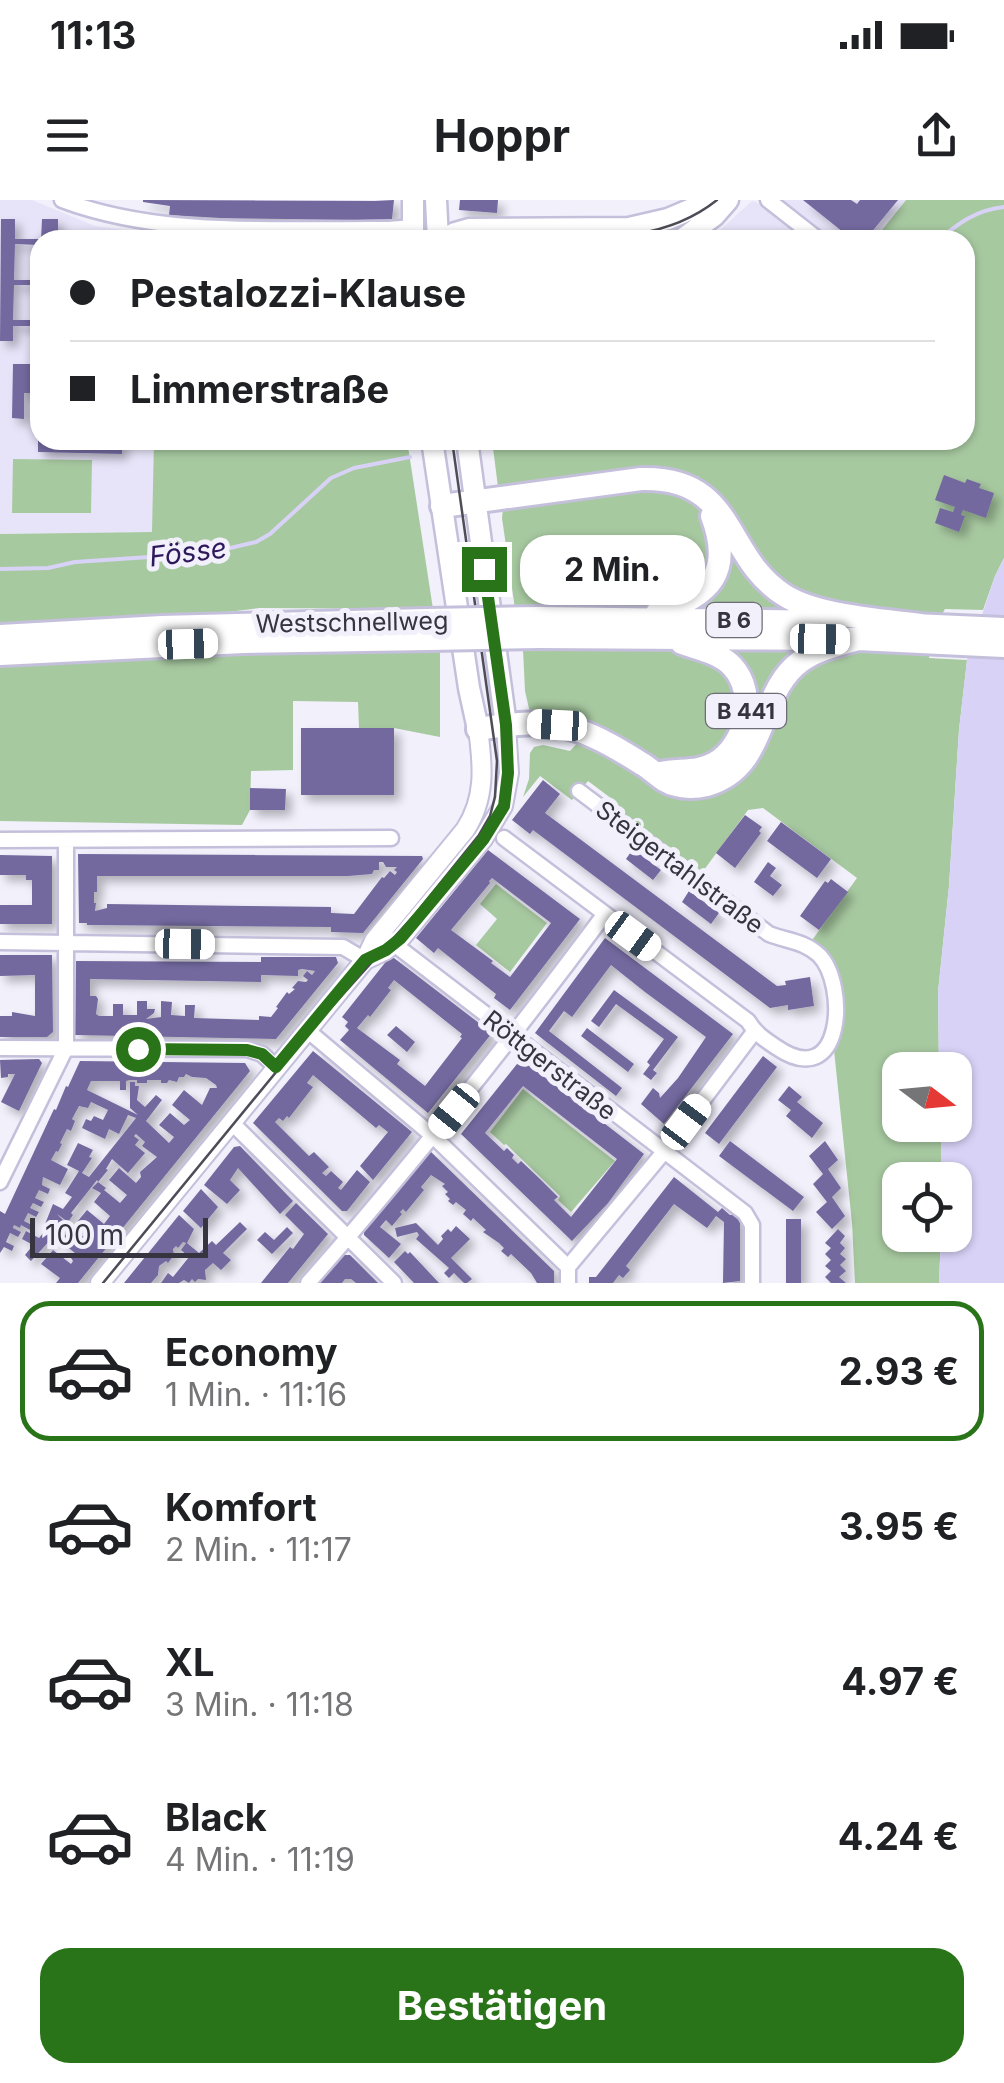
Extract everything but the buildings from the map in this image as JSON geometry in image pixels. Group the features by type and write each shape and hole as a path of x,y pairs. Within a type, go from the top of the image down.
{"highway":[{"path":"442,506 661,478 689,487 720,511 759,574 788,598 826,610 933,632"},
{"path":"640,618 681,605 698,595 712,579 721,555 721,542 709,502"},
{"name":"Westschnellweg","path":"0,654 126,638 540,628 640,618 933,632 1004,646"},
{"name":"Westschnellweg","path":"540,628 665,637 858,640 1004,629"},
{"name":"Westschnellweg","path":"0,636 126,638"},
{"name":"B 441","path":"658,774 698,770 727,756 741,733 746,701 739,675 721,657 665,637"},
{"path":"478,730 506,725 574,729 620,750 676,786 697,787 723,779 746,758 780,684 790,671 814,654 858,640"}],"main road":[{"path":"413,200 413,230"},
{"path":"436,200 439,230"},
{"path":"466,230 630,228 668,219 713,200"},
{"path":"695,230 728,200"},
{"path":"434,450 468,688 478,730"},
{"path":"468,450 506,725"}],"street":[{"path":"62,200 110,214 177,226 394,230"},
{"path":"768,200 807,230"},
{"path":"365,960 401,938 498,817 507,788 506,725"},
{"path":"100,1283 365,960 374,941 471,822 482,780 478,730"},
{"name":"Steigertahlstraße","path":"504,838 748,1021 754,1032 795,1058 807,1059 823,1052 832,1040 835,1026 834,997 828,966 818,953 800,942 769,934 579,791"},
{"path":"0,840 391,838"},
{"path":"0,1182 66,1048 66,840"},
{"path":"308,1283 434,1136 604,915"},
{"path":"0,942 343,946 365,960"},
{"name":"Röttgerstraße","path":"394,944 750,1218 752,1283"},
{"path":"307,1030 434,1136 568,1266"},
{"path":"568,1283 568,1266 663,1153 754,1032"},
{"path":"0,1048 247,1050 262,1054 276,1067"},
{"path":"232,1122 394,1283"}],"shaded area":[{"path":"0,200 32,200 95,226 124,230 30,230 30,450 154,450 153,532 0,534"},
{"path":"768,200 906,200 882,230 806,230"},
{"path":"752,201 791,230 720,230"},
{"path":"1004,558 1004,1283 939,1283 940,1252 972,1252 972,1162 941,1162 941,1142 972,1142 972,1052 939,1052 938,992 967,660"}],"green space":[{"path":"906,200 1004,200 1004,558 983,610 945,609 940,618 856,610 780,586 716,494 699,477 680,470 639,466 498,487 493,450 975,450 975,230 882,230"},
{"path":"154,450 409,450 433,609 259,608 196,616 0,626 0,534 152,532"},
{"path":"13,459 92,460 91,513 12,513"},
{"path":"642,489 677,493 701,511 709,529 711,549 706,571 696,583 676,597 636,608 515,609 503,508"},
{"path":"726,537 763,590 796,612 687,612"},
{"path":"808,646 749,725 716,647"},
{"path":"890,648 931,649 929,658 967,660 938,992 939,1052 882,1052 882,1142 941,1142 941,1162 882,1162 882,1252 940,1252 939,1283 855,1283 834,1050 839,1014 810,943 857,878 763,808 748,810 701,874 620,813 616,802 588,781 572,800 540,776 523,797 534,747 570,751 580,740 617,759 740,779 762,752 802,677 814,667 844,654"},
{"path":"645,649 712,661 722,668 734,691 731,733 716,753 672,764 655,759 604,730 530,713 523,650"},
{"path":"440,652 440,737 394,728 359,728 358,702 293,701 293,770 251,771 250,810 242,825 0,821 0,663 167,654"},
{"path":"496,884 547,923 510,972 476,945 497,919 480,904"},
{"path":"523,1089 615,1161 571,1212 558,1200 560,1196 490,1132"}],"waterway":[{"name":"Fösse","path":"950,230 968,218 1004,207"},
{"name":"Fösse","path":"0,569 209,553 256,542 270,534 331,478 354,468 410,457"}],"tram line":[{"path":"652,230 690,217 717,200"},
{"path":"103,1283 309,1032 417,912 490,816 497,761 453,450"}],"route":[{"path":"138,1049 247,1050 262,1054 276,1067 365,960 401,938 483,840 504,806 508,773 506,725 484,569"}]}
